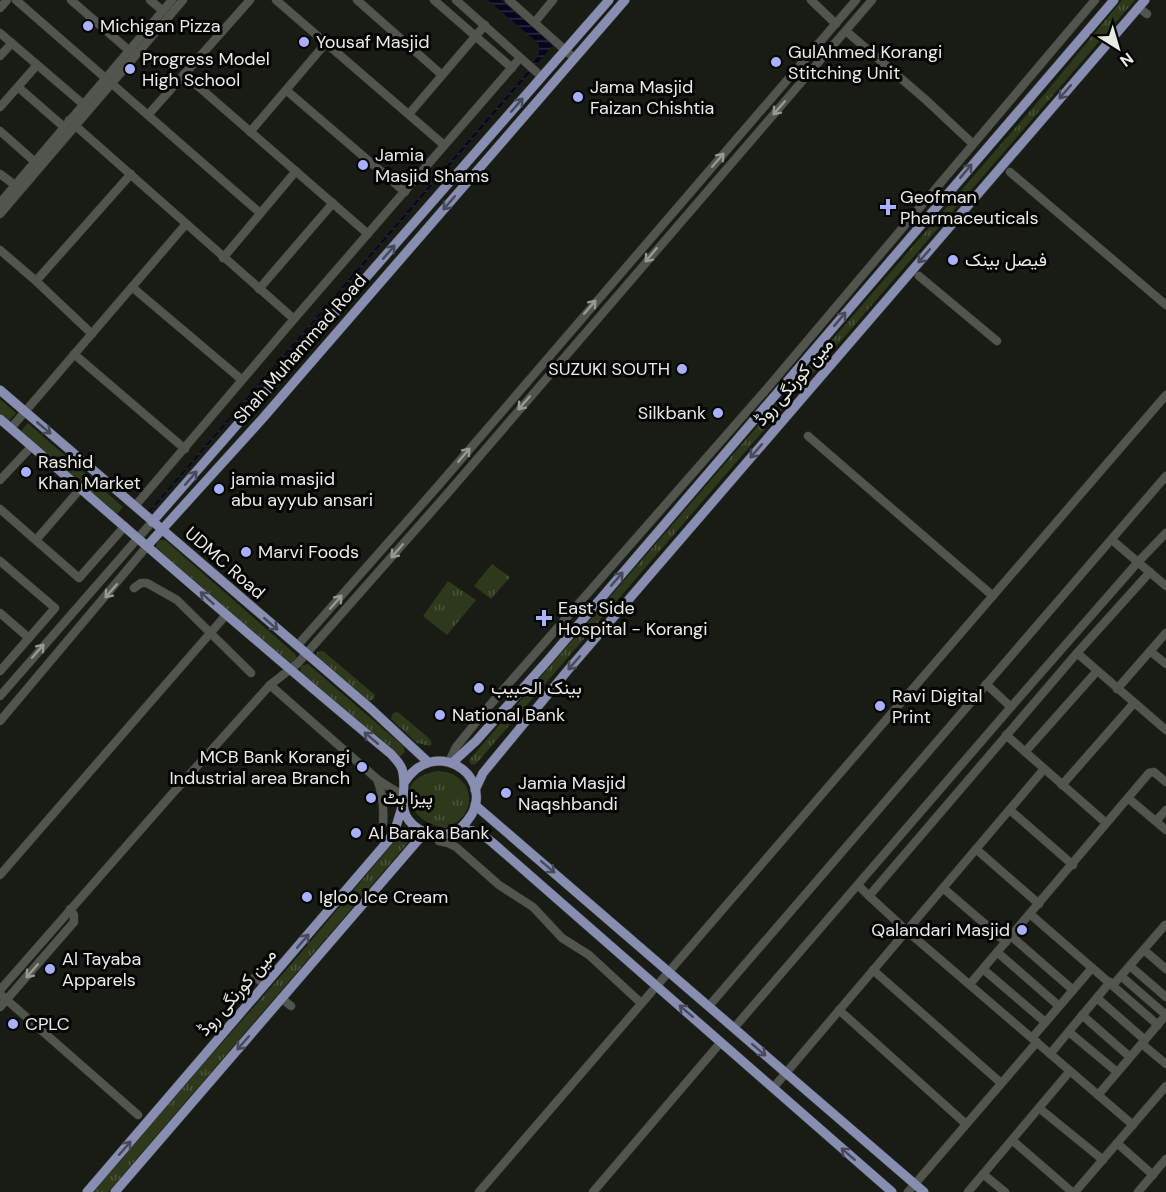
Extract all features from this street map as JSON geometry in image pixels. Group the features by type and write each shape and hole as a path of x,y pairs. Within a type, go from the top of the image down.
{"main road":[{"name":"Shah Muhammad Road","path":"152,522 536,72 565,50 609,0"},
{"name":"Shah Muhammad Road","path":"148,545 263,418 625,0"},
{"name":"مین کورنگی روڈ","path":"450,762 476,741 549,659 1114,0"},
{"name":"مین کورنگی روڈ","path":"475,790 483,773 517,730 1141,4"},
{"name":"UDMC Road","path":"0,390 382,719 428,762"},
{"name":"UDMC Road","path":"0,419 391,754 399,763 404,783"},
{"path":"458,830 468,820 475,805 475,790 471,778 463,769 450,762 439,760 418,767 404,783 402,795 402,807 407,818 416,827 439,835 469,829 485,836 892,1192"},
{"path":"475,805 924,1192"},
{"name":"مین کورنگی روڈ","path":"87,1192 388,841 395,830 402,807"},
{"name":"مین کورنگی روڈ","path":"115,1192 425,832"}],"street":[{"path":"0,8 7,0"},
{"path":"16,0 261,213"},
{"path":"71,0 132,53"},
{"path":"150,0 163,11"},
{"path":"132,53 172,0"},
{"path":"0,203 132,53 183,0"},
{"path":"148,115 250,0"},
{"path":"276,0 444,145"},
{"path":"357,0 442,75"},
{"path":"434,0 512,68"},
{"path":"456,0 536,72"},
{"path":"509,0 574,58"},
{"path":"535,22 553,0"},
{"path":"811,0 836,24"},
{"path":"297,646 438,486 561,340 856,0"},
{"path":"138,1115 0,992 69,909 270,686 306,654 447,494 872,0"},
{"path":"450,762 456,747 471,728 808,341 1095,0"},
{"path":"1141,4 1147,14"},
{"path":"843,14 853,23"},
{"path":"408,114 484,25"},
{"path":"846,31 973,144"},
{"path":"0,33 83,105"},
{"path":"0,56 12,43"},
{"path":"250,132 326,43"},
{"path":"135,506 520,58"},
{"path":"0,107 37,65"},
{"path":"184,75 368,234"},
{"path":"0,214 83,105 108,80"},
{"path":"18,87 69,124 130,174 294,319"},
{"path":"286,90 405,192"},
{"path":"0,131 35,162"},
{"path":"223,258 296,171"},
{"path":"1010,172 1166,305"},
{"path":"0,174 15,185"},
{"path":"36,281 130,174"},
{"path":"259,289 333,203"},
{"path":"11,428 186,224"},
{"path":"660,227 669,235"},
{"path":"0,250 92,334"},
{"path":"919,276 997,341"},
{"path":"608,286 618,295"},
{"path":"132,287 242,380"},
{"path":"561,340 571,349"},
{"path":"74,354 185,449"},
{"path":"479,1192 1166,395"},
{"path":"490,424 499,432"},
{"path":"808,436 993,596"},
{"path":"0,480 32,446"},
{"path":"709,1006 1166,476"},
{"path":"438,486 447,494"},
{"path":"36,540 81,488"},
{"path":"0,508 80,578 125,526"},
{"path":"160,513 163,520 171,520"},
{"name":"Shah Muhammad Road","path":"0,696 152,522"},
{"path":"734,1028 1011,707 1166,533"},
{"path":"1112,540 1166,586"},
{"name":"Shah Muhammad Road","path":"0,721 130,570 148,545"},
{"path":"120,558 128,558 132,562 130,570 136,586 143,582 152,584 177,600 251,673"},
{"path":"0,561 55,608 0,670 13,681"},
{"path":"869,896 1077,653 1150,572"},
{"path":"0,613 28,638"},
{"path":"0,875 226,615"},
{"path":"1118,689 1166,633"},
{"path":"540,650 549,659"},
{"path":"1150,651 1166,664"},
{"path":"1077,653 1166,730"},
{"path":"1025,752 1097,671"},
{"path":"986,684 1011,707"},
{"path":"270,686 377,779 402,795"},
{"path":"1062,785 1134,703"},
{"path":"517,730 525,737"},
{"path":"1006,735 1106,824"},
{"path":"774,1087 1044,769"},
{"path":"970,984 1149,773 1154,772 1166,782"},
{"path":"377,779 381,788 383,824"},
{"path":"1128,798 1166,830"},
{"path":"1010,810 1073,865"},
{"path":"1156,821 1166,810"},
{"path":"458,830 439,842 456,847 500,885 533,907 562,938 589,955 641,1003"},
{"path":"976,849 1039,904"},
{"path":"858,885 907,931 1133,1125"},
{"path":"943,888 1073,990"},
{"path":"0,1007 74,922 74,915 69,909"},
{"path":"1030,914 1158,1025"},
{"path":"1050,1054 1096,998 1121,976 1165,925"},
{"path":"1158,933 1166,940"},
{"path":"1144,950 1166,969"},
{"path":"997,952 1059,1006"},
{"path":"1130,966 1166,997"},
{"path":"908,1192 1001,1083 1045,1022 1092,968"},
{"path":"983,969 1045,1022"},
{"path":"873,970 1001,1083"},
{"path":"1098,1095 1166,1015 1121,976"},
{"path":"255,977 265,985"},
{"path":"1096,998 1166,1064"},
{"path":"281,999 291,1006"},
{"path":"839,1010 966,1124"},
{"path":"1082,1015 1130,1057"},
{"path":"1069,1032 1117,1072"},
{"path":"593,1192 721,1042"},
{"path":"968,1192 1070,1071"},
{"path":"1012,1140 1074,1192 1166,1086"},
{"path":"1039,1108 1102,1160"},
{"path":"1117,1143 1153,1175"},
{"path":"1138,1192 1166,1159"},
{"path":"983,1174 1005,1192"}],"green space":[{"path":"1122,0 1135,0 476,764 471,765 469,760 1047,91"},
{"path":"0,399 16,413 8,422 0,415"},
{"path":"28,423 123,507 116,515 21,431"},
{"path":"165,540 295,654 297,658 295,662 289,663 156,549 157,542"},
{"path":"492,564 510,577 491,599 474,586"},
{"path":"448,581 476,600 447,635 423,616"},
{"path":"323,651 375,695 374,699 369,701 317,657 317,652"},
{"path":"308,664 403,746 405,752 399,757 300,673 301,666"},
{"path":"398,712 430,739 432,744 430,746 417,743 391,719 393,713"},
{"path":"439,771 451,774 460,780 469,796 464,815 456,823 445,828 431,824 420,817 409,800 409,790 414,782 424,775"},
{"path":"404,830 410,832 413,837 108,1192 91,1192 294,961"}],"water":[{"path":"488,0 501,0 553,45 535,66 533,63 539,55 539,44"},
{"path":"530,69 532,70 150,512 149,511"}],"place":[{"name":"Michigan Pizza","path":"88,26"},
{"name":"Yousaf Masjid","path":"304,42"},
{"name":"GulAhmed Korangi Stitching Unit","path":"776,62"},
{"name":"Progress Model High School","path":"130,69"},
{"name":"Jama Masjid Faizan Chishtia","path":"578,97"},
{"name":"Jamia Masjid Shams","path":"363,165"},
{"name":"Geofman Pharmaceuticals","path":"888,207"},
{"name":"فیصل بینک","path":"953,260"},
{"name":"SUZUKI SOUTH","path":"682,369"},
{"name":"Silkbank","path":"718,413"},
{"name":"Rashid Khan Market","path":"26,472"},
{"name":"jamia masjid abu ayyub ansari","path":"219,489"},
{"name":"Marvi Foods","path":"246,552"},
{"name":"East Side Hospital - Korangi","path":"544,618"},
{"name":"بينک الحبيب","path":"479,688"},
{"name":"Ravi Digital Print","path":"880,706"},
{"name":"National Bank","path":"440,715"},
{"name":"MCB Bank Korangi Industrial area Branch","path":"362,767"},
{"name":"Jamia Masjid Naqshbandi","path":"506,793"},
{"name":"پیزا ہٹ","path":"371,798"},
{"name":"Al Baraka Bank","path":"356,833"},
{"name":"Igloo Ice Cream","path":"307,897"},
{"name":"Qalandari Masjid","path":"1022,930"},
{"name":"Al Tayaba Apparels","path":"50,969"},
{"name":"CPLC","path":"13,1024"}]}
